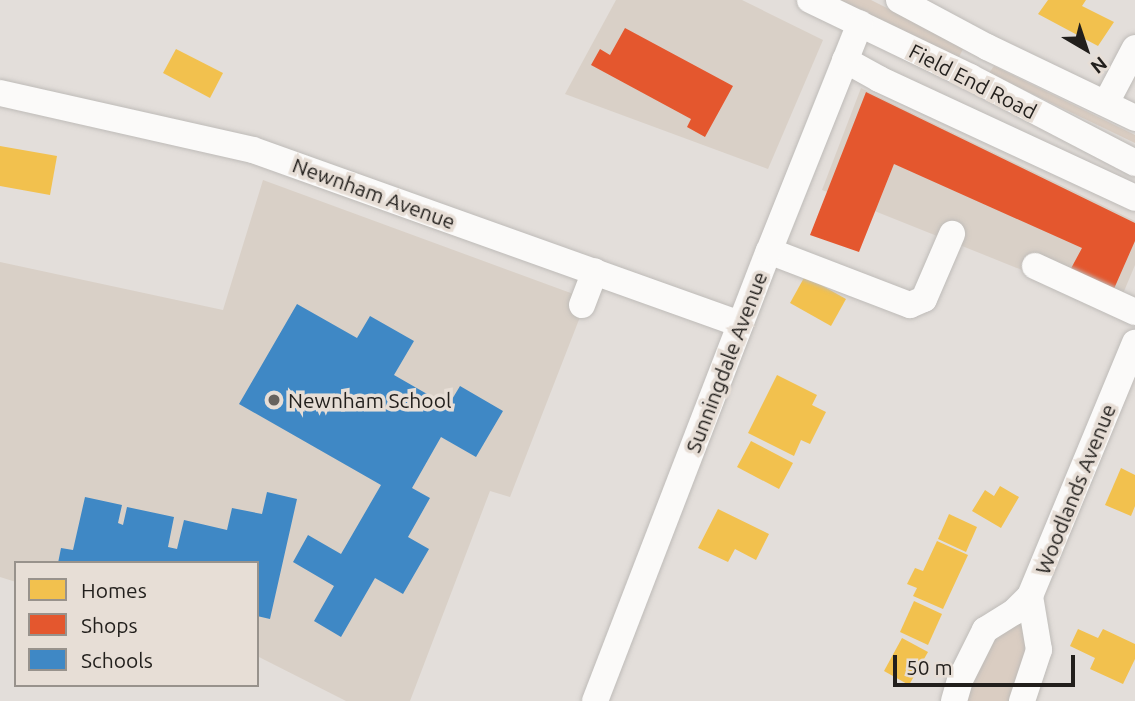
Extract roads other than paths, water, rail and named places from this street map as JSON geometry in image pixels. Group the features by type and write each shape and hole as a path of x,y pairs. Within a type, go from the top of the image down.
{"street":[{"name":"Field End Road","path":"810,0 970,77 1135,163"},
{"path":"899,0 986,47 1135,118"},
{"name":"Sunningdale Avenue","path":"595,701 740,324 860,24"},
{"path":"970,77 986,47"},
{"path":"1106,103 1135,48"},
{"path":"845,60 879,79 1135,198"},
{"name":"Newnham Avenue","path":"0,93 253,150 740,324"},
{"path":"769,251 910,305 924,299 953,234"},
{"path":"1035,266 1135,312"},
{"path":"582,305 595,271"},
{"name":"Woodlands Avenue","path":"954,701 960,680 985,630 1014,612 1030,596 1135,343"},
{"name":"Woodlands Avenue","path":"1022,701 1039,650 1030,596"}],"place":[{"name":"Newnham School","path":"274,400"}]}
